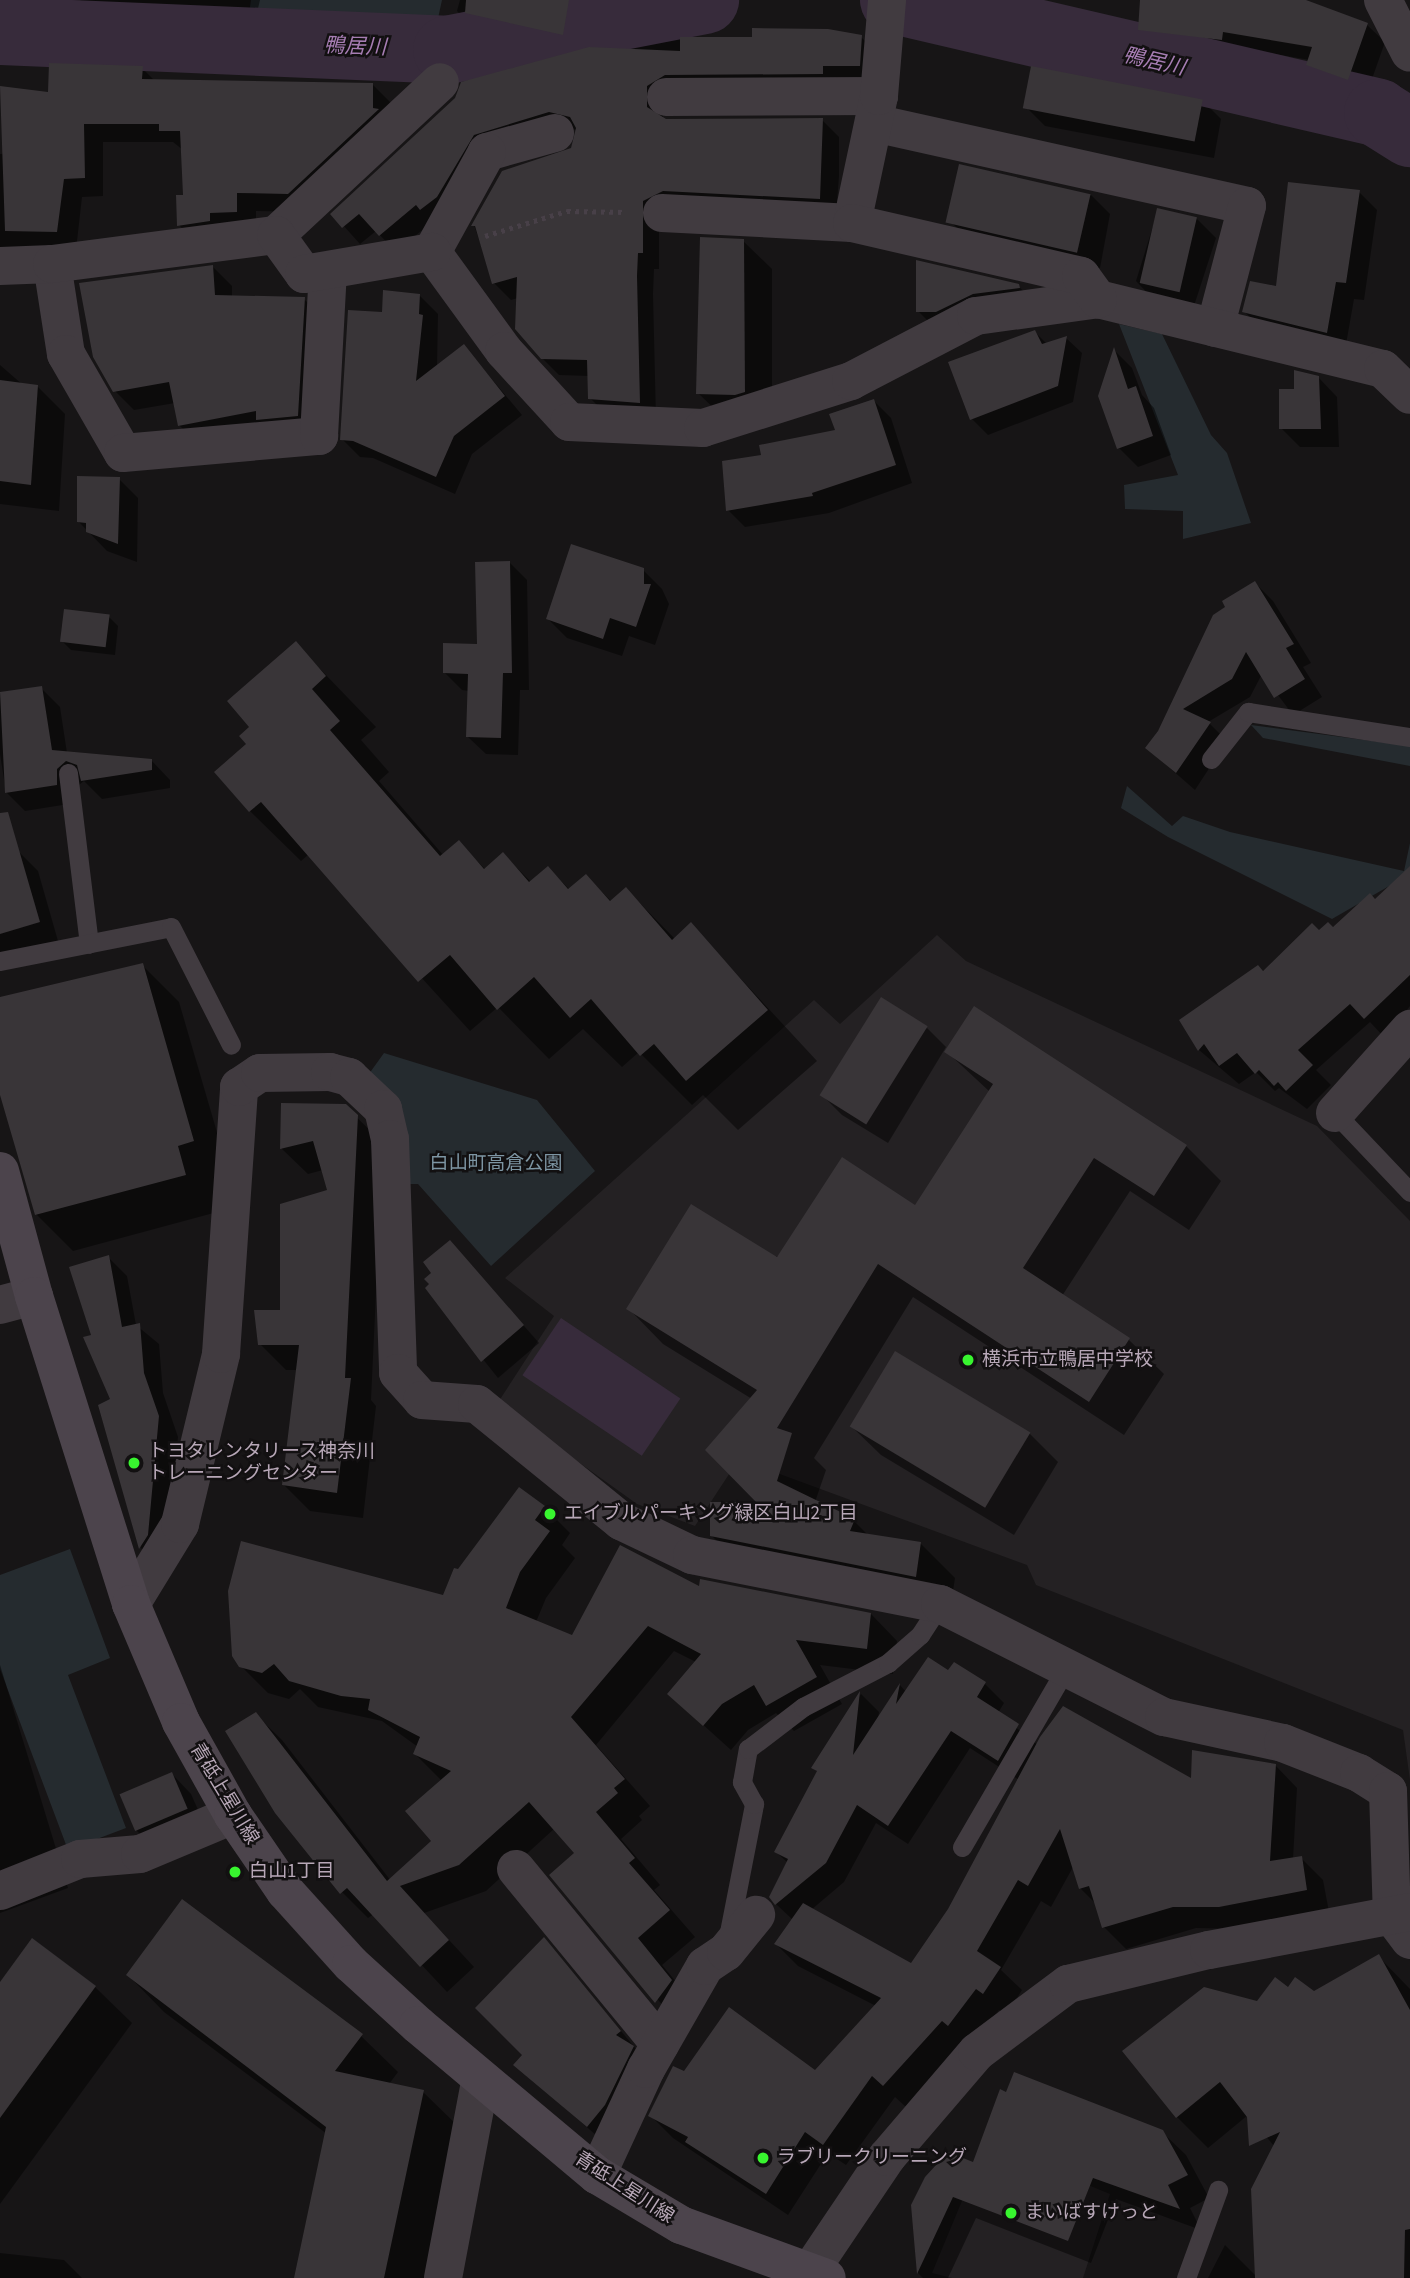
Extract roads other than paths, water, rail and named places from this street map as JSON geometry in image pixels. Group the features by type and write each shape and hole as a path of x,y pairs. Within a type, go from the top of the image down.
{"main road":[{"name":"青砥上星川線","path":"0,1171 17,1301 131,1604 181,1723 233,1815 285,1891 351,1964 480,2082 597,2175 681,2225 817,2276"}],"street":[{"path":"1383,0 1410,53"},
{"path":"852,223 877,110 887,12"},
{"path":"0,266 52,264 276,235 440,82"},
{"path":"666,97 877,110 1247,206 1215,328"},
{"path":"432,252 487,152 555,133"},
{"path":"662,213 852,223 1081,276 1098,299"},
{"path":"276,235 304,274 432,252"},
{"path":"432,252 504,351 569,422 703,428 851,381 975,316 1098,299 1383,369 1410,395"},
{"path":"52,264 66,354 123,453 319,436 328,271"},
{"path":"1335,1113 1410,1029"},
{"path":"131,1604 180,1524 221,1354 239,1087 260,1073 320,1069 349,1077 383,1108 390,1139 398,1373 422,1400 477,1404 621,1521 692,1555 940,1604 1164,1717 1283,1743 1359,1773 1388,1791 1404,1923 1209,1950 1068,1984 977,2052 887,2157 817,2276"},
{"path":"0,1891 80,1859 140,1854 233,1815"},
{"path":"516,1868 660,2044"},
{"path":"597,2175 660,2044 705,1966 726,1952 756,1915"},
{"path":"443,2278 480,2082"}],"lane":[{"path":"1211,759 1248,712 1410,737"},
{"path":"68,773 89,944"},
{"path":"0,961 171,927 231,1045"},
{"path":"1335,1113 1410,1192"},
{"path":"726,1952 754,1804 742,1782 748,1749 803,1707 888,1663 920,1635 940,1604"},
{"path":"961,1847 1066,1668"},
{"path":"1186,2278 1218,2190"}],"waterway":[{"name":"鴨居川","path":"0,31 447,50 705,0"},
{"name":"鴨居川","path":"894,0 1378,113 1410,133"}],"place":[{"name":"横浜市立鴨居中学校","path":"968,1360"},
{"name":"トヨタレンタリース神奈川 トレーニングセンター","path":"134,1463"},
{"name":"エイブルパーキング緑区白山2丁目","path":"550,1514"},
{"name":"白山1丁目","path":"235,1872"},
{"name":"ラブリークリーニング","path":"763,2158"},
{"name":"まいばすけっと","path":"1011,2213"}],"park label":[{"name":"白山町高倉公園","path":"496,1164"}]}
